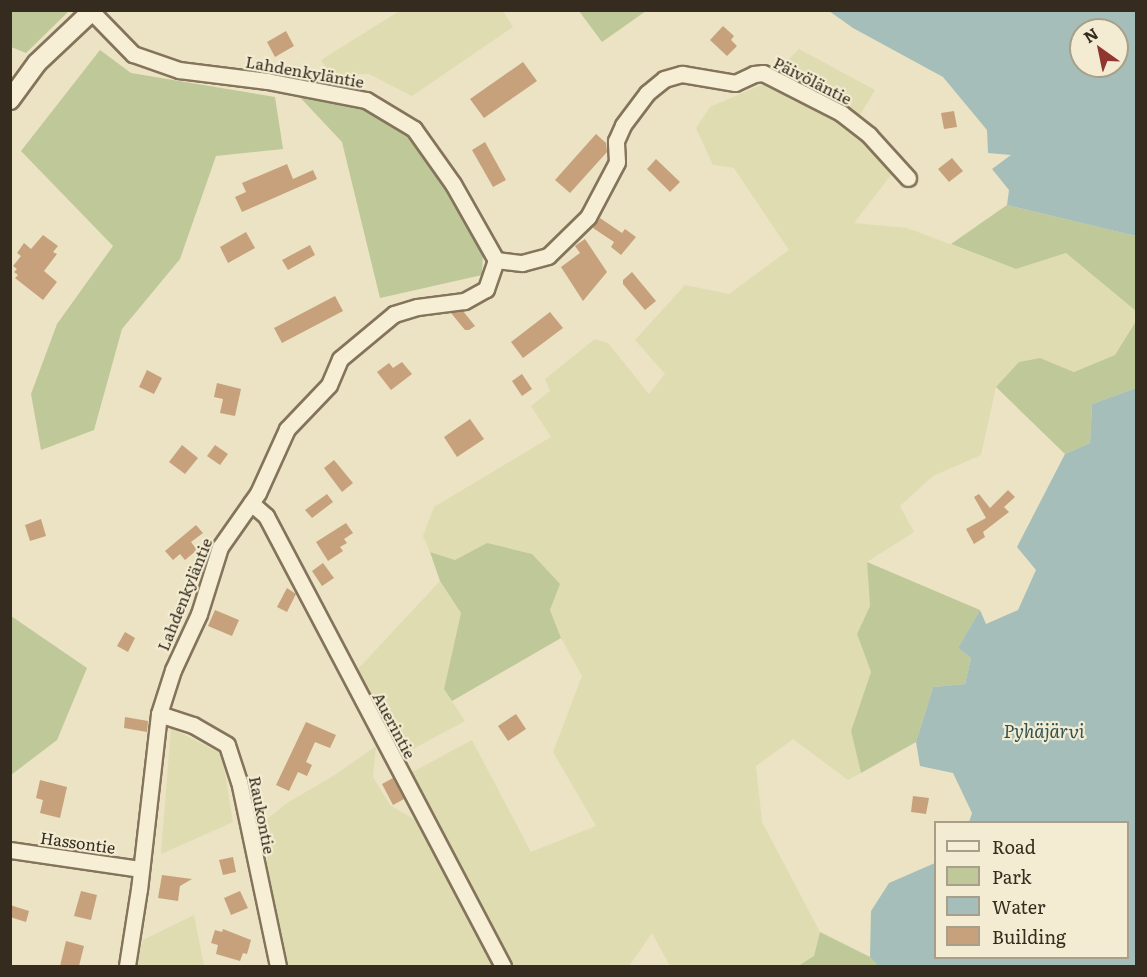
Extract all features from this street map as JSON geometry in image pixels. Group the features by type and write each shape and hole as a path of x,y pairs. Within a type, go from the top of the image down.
{"street":[{"path":"10,100 37,63 92,11"},
{"name":"Lahdenkyläntie","path":"92,11 133,54 179,70 267,81 366,100 414,129 453,184 496,260 486,289 464,301 417,307 394,314 340,359 329,384 287,429 258,493 220,547 199,614 173,670 159,714 127,966"},
{"name":"Päivöläntie","path":"496,260 522,263 548,256 588,217 617,162 616,141 623,125 647,93 664,79 682,74 735,83 754,74 763,73 841,113 869,135 908,178"},
{"name":"Auerintie","path":"251,503 266,516 503,966"},
{"name":"Raukontie","path":"159,714 193,725 227,745 238,781 278,966"},
{"name":"Hassontie","path":"10,850 141,869"}],"shaded area":[{"path":"401,10 503,11 513,27 412,96 369,74 331,75 321,60"},
{"path":"799,49 875,90 860,115 778,70"},
{"path":"766,83 846,124 894,171 854,223 907,228 1016,269 1066,253 1136,311 1136,321 1115,355 1074,372 1040,358 1019,362 996,387 981,455 933,476 900,506 914,532 867,562 870,606 857,634 871,672 851,731 861,773 848,780 793,739 756,766 762,822 820,932 814,956 798,966 670,966 652,933 629,966 512,966 407,775 472,740 531,852 596,826 553,752 582,676 561,638 550,610 487,543 455,560 430,552 423,536 434,507 551,437 531,406 550,391 545,379 595,339 608,343 649,394 665,374 635,340 685,285 729,294 789,250 734,168 713,165 696,128 710,107"},
{"path":"440,581 461,613 444,689 465,721 398,757 357,670"},
{"path":"171,728 222,754 233,822 161,854"},
{"path":"376,746 373,777 390,805 415,820 496,966 282,966 262,875 270,850 265,821 287,803 335,775"},
{"path":"194,915 204,966 136,966 143,940"}],"green space":[{"path":"10,11 69,11 26,53 11,47"},
{"path":"579,11 646,11 602,42"},
{"path":"100,50 131,73 275,97 283,149 216,156 180,259 122,329 94,430 41,450 31,394 57,324 113,246 21,151"},
{"path":"295,92 369,106 418,144 483,253 482,275 380,298 342,142"},
{"path":"1007,205 1136,236 1136,311 1066,253 1016,269 951,244"},
{"path":"1136,321 1136,388 1092,404 1090,443 1065,454 996,387 1019,362 1040,358 1074,372 1115,355"},
{"path":"487,543 532,554 560,584 550,610 561,638 452,701 444,689 461,613 440,581 430,552 455,560"},
{"path":"867,562 980,610 958,648 971,658 965,684 933,687 916,742 861,773 851,731 871,672 857,634 870,606"},
{"path":"11,616 87,668 57,740 11,775"},
{"path":"820,932 870,957 878,966 798,966 814,956"}],"water":[{"path":"829,11 1136,11 1136,236 1007,205 1009,190 992,169 1011,155 988,153 987,130 943,77 853,28"},
{"name":"Pyhäjärvi","path":"1136,388 1136,966 878,966 870,957 871,911 889,883 934,863 934,959 1129,959 1129,821 969,821 972,813 953,773 920,766 916,742 933,687 965,684 971,658 958,648 980,610 986,624 1018,610 1036,570 1017,547 1065,454 1090,443 1092,404"}],"building":[{"path":"723,26 734,36 731,40 737,46 727,56 710,40"},
{"path":"286,31 294,46 275,57 267,42"},
{"path":"523,62 537,81 484,118 470,99"},
{"path":"954,111 957,127 944,129 941,113"},
{"path":"596,134 606,143 607,152 570,193 555,180"},
{"path":"485,142 506,180 493,187 472,150"},
{"path":"952,158 963,171 949,182 938,169"},
{"path":"656,159 680,182 670,192 647,169"},
{"path":"287,164 293,179 313,170 317,179 242,212 235,197 246,192 242,183"},
{"path":"600,218 622,233 625,229 636,237 621,255 611,247 614,242 593,228"},
{"path":"246,232 255,248 228,263 220,247"},
{"path":"43,235 58,246 53,252 57,254 44,271 57,282 43,300 15,278 18,275 14,272 17,269 13,266 21,256 17,253 24,243 31,249"},
{"path":"585,239 607,272 583,301 561,267 580,253 575,246"},
{"path":"310,245 315,255 288,270 282,260"},
{"path":"632,272 656,301 645,310 623,284 623,280"},
{"path":"335,296 343,311 282,343 274,328"},
{"path":"463,311 475,326 469,330 465,330 451,313"},
{"path":"550,312 563,328 523,358 511,342"},
{"path":"402,362 412,374 391,390 377,372 389,363 393,368"},
{"path":"147,370 162,378 154,394 139,387"},
{"path":"522,374 532,389 522,396 512,381"},
{"path":"217,383 241,389 235,416 220,413 223,399 214,397"},
{"path":"470,419 484,439 457,457 444,437"},
{"path":"182,445 198,458 185,474 169,462"},
{"path":"215,445 228,454 220,465 207,456"},
{"path":"334,460 353,483 342,492 324,468"},
{"path":"1008,490 1015,497 1004,507 1009,512 983,532 985,537 974,544 966,529 986,518 974,497 979,494 990,508"},
{"path":"327,494 333,502 312,518 305,510"},
{"path":"41,519 46,536 30,541 25,525"},
{"path":"346,523 353,533 344,539 347,543 340,547 343,551 328,561 316,542"},
{"path":"196,525 203,533 191,542 197,550 185,560 180,554 173,560 165,551"},
{"path":"323,563 334,578 322,586 312,571"},
{"path":"287,588 296,594 287,612 277,607"},
{"path":"215,610 239,620 232,636 208,626"},
{"path":"125,632 135,638 128,652 117,646"},
{"path":"516,714 526,729 508,741 498,726"},
{"path":"125,717 148,721 147,732 124,728"},
{"path":"306,722 336,735 330,748 315,742 306,762 312,765 307,776 298,772 289,791 276,785"},
{"path":"393,778 404,799 393,805 382,784"},
{"path":"40,780 67,787 60,818 40,813 43,800 36,798"},
{"path":"913,796 929,798 926,814 911,812"},
{"path":"233,857 236,872 223,875 219,860"},
{"path":"162,875 192,879 180,886 178,901 158,898"},
{"path":"81,891 97,895 91,920 74,916"},
{"path":"240,891 248,908 231,915 224,898"},
{"path":"10,905 29,911 26,922 10,917"},
{"path":"223,929 251,940 247,954 243,953 240,961 216,954 218,945 211,943 215,930 222,932"},
{"path":"66,941 84,946 79,966 60,966"}]}
